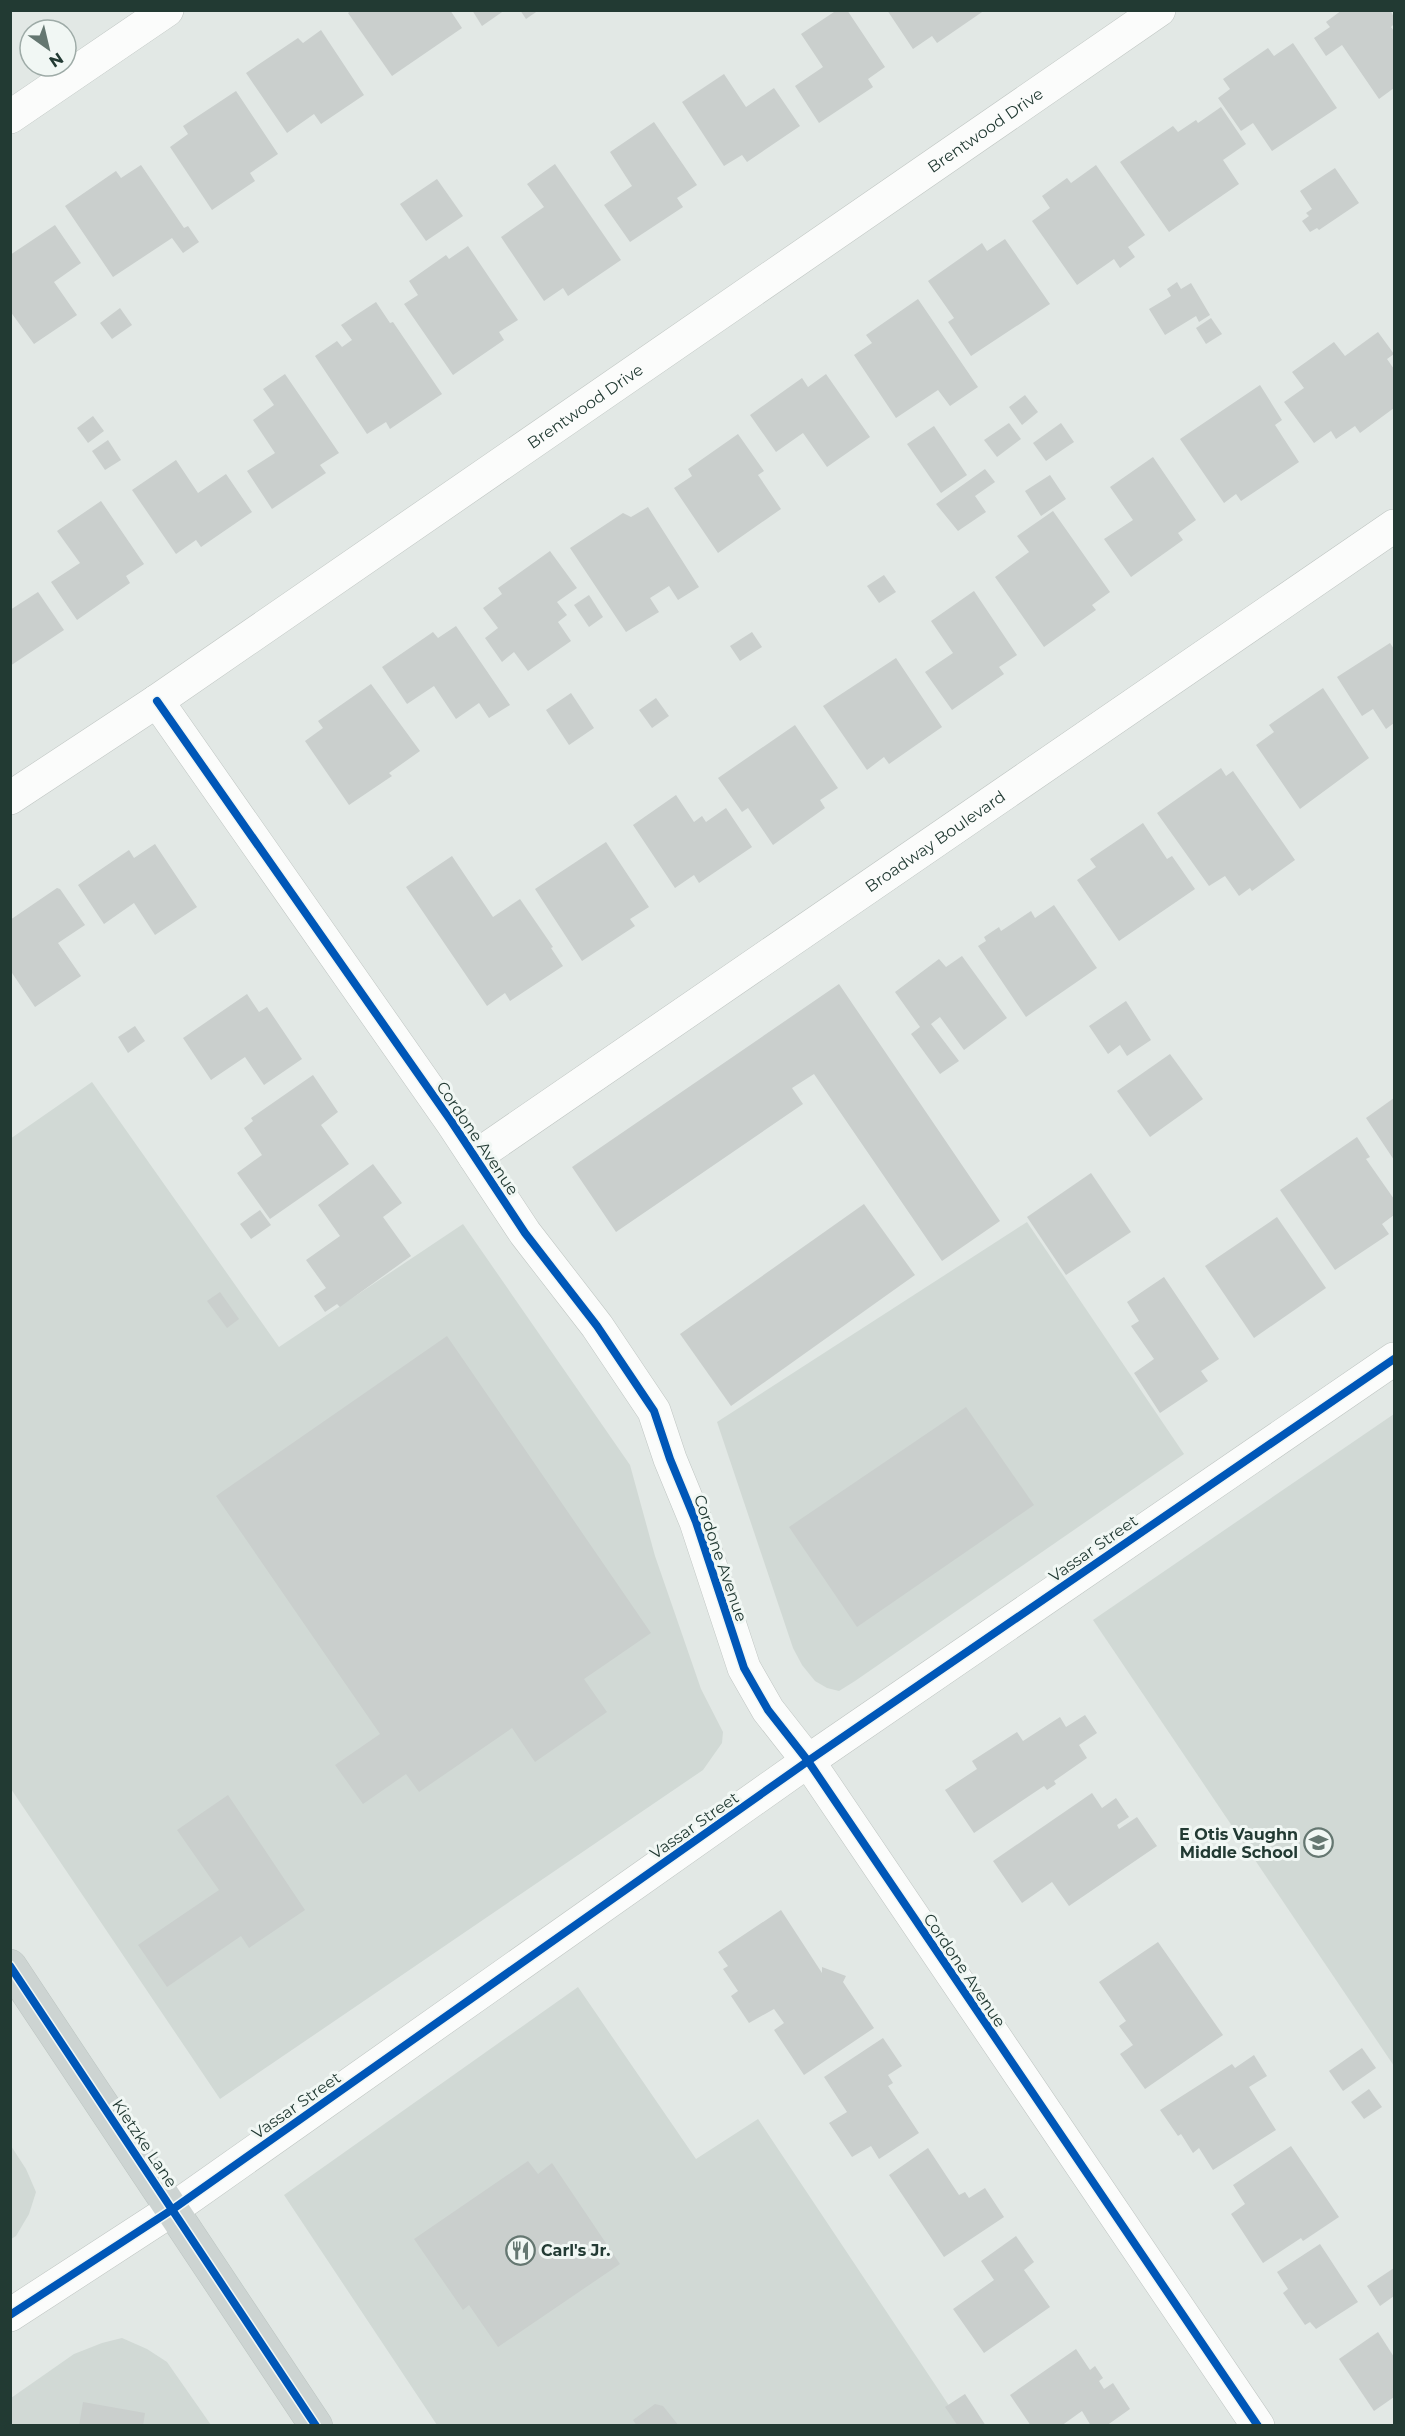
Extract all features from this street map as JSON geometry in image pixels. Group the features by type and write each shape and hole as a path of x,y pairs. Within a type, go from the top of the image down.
{"main road":[{"name":"Kietzke Lane","path":"10,1966 316,2426"}],"street":[{"path":"10,117 166,10"},
{"name":"Brentwood Drive","path":"10,798 157,701 1159,10"},
{"name":"Broadway Boulevard","path":"476,1157 1395,526"},
{"name":"Cordone Avenue","path":"157,701 476,1157 525,1233 597,1326 654,1411 670,1459 696,1522 744,1668 768,1710 808,1761 1258,2426"},
{"name":"Vassar Street","path":"10,2315 173,2209 808,1761 1395,1359"}],"shaded area":[{"path":"92,1082 279,1347 463,1224 630,1465 655,1556 701,1689 723,1732 722,1743 703,1770 220,2099 11,1789 10,1139"},
{"path":"1027,1222 1184,1454 855,1681 839,1691 827,1688 815,1681 802,1665 793,1648 717,1422"},
{"name":"E Otis Vaughn Middle School","path":"1394,1414 1394,2066 1093,1620"},
{"path":"578,1987 696,2159 758,2119 962,2425 437,2425 284,2195"},
{"path":"11,2146 26,2169 36,2192 29,2214 16,2236 11,2239"},
{"path":"122,2338 147,2349 167,2362 211,2425 11,2426 11,2398 74,2354"}],"building":[{"path":"352,10 450,10 462,28 392,76 348,13"},
{"path":"472,10 505,10 482,26"},
{"path":"520,10 539,10 526,19"},
{"path":"837,10 847,10 885,67 868,79 873,87 819,123 795,86 823,67 801,34"},
{"path":"887,10 985,10 937,43 932,36 913,49"},
{"path":"1342,10 1390,10 1394,17 1394,24 1391,27 1394,31 1394,88 1379,99 1342,45 1326,56 1314,38 1330,27 1326,22"},
{"path":"321,30 364,95 321,124 314,114 287,133 246,73 298,38 303,43"},
{"path":"1293,43 1337,108 1272,151 1253,123 1241,131 1218,98 1230,89 1223,79 1268,48 1274,56"},
{"path":"724,74 746,107 774,88 800,126 747,162 742,155 724,166 682,102"},
{"path":"236,91 278,154 250,173 255,181 212,210 170,147 188,134 183,126"},
{"path":"1221,107 1246,144 1223,160 1239,184 1169,232 1120,162 1173,126 1178,132 1196,120 1198,123"},
{"path":"654,122 697,185 677,198 683,207 630,242 604,205 632,186 610,152"},
{"path":"555,164 621,260 568,296 563,288 544,301 501,237 544,207 527,184"},
{"path":"141,165 184,228 188,226 199,242 183,253 172,238 113,277 65,206 116,171 121,178"},
{"path":"1096,165 1145,235 1128,247 1135,257 1120,268 1114,259 1077,285 1032,221 1050,208 1042,196 1067,178 1071,183"},
{"path":"1335,168 1359,203 1319,230 1317,228 1310,232 1302,221 1309,216 1306,213 1312,209 1300,191"},
{"path":"437,179 463,216 426,241 400,204"},
{"path":"55,225 81,263 54,282 77,315 34,344 10,311 10,255"},
{"path":"1005,239 1050,304 971,356 948,322 954,318 928,281 982,243 987,251"},
{"path":"468,246 518,320 499,332 504,340 453,375 404,304 418,295 409,281 446,255 449,259"},
{"path":"1177,282 1181,289 1191,283 1210,315 1199,322 1196,316 1165,335 1149,309 1171,296 1167,289"},
{"path":"918,299 978,387 950,406 938,390 896,418 854,355 872,343 866,335"},
{"path":"376,302 390,323 393,322 442,394 390,429 386,422 367,434 315,356 337,341 342,347 352,340 341,325"},
{"path":"120,308 132,325 112,339 100,323"},
{"path":"1211,318 1222,334 1206,344 1196,328"},
{"path":"1378,332 1394,354 1387,359 1394,369 1394,408 1360,433 1355,426 1336,439 1331,431 1314,443 1284,402 1304,388 1292,372 1334,342 1345,356"},
{"path":"285,374 339,453 320,465 326,473 272,509 247,471 275,453 253,420 274,405 263,389"},
{"path":"826,374 870,437 827,467 803,433 776,452 750,415 802,378 808,387"},
{"path":"1260,385 1282,420 1275,425 1299,462 1241,501 1236,494 1224,503 1180,439"},
{"path":"1025,395 1038,412 1022,425 1009,407"},
{"path":"93,416 104,431 88,443 77,428"},
{"path":"1009,423 1021,439 997,457 984,440"},
{"path":"1061,423 1074,442 1046,461 1033,443"},
{"path":"934,426 967,475 941,493 907,444"},
{"path":"738,434 764,471 758,475 781,509 718,553 674,488 692,476 688,469"},
{"path":"108,440 121,460 105,470 92,451"},
{"path":"1153,457 1196,520 1178,533 1183,540 1131,577 1104,539 1133,520 1110,487"},
{"path":"176,460 198,493 226,474 252,512 201,547 196,540 176,554 132,490"},
{"path":"985,469 995,482 975,496 986,512 958,531 936,504"},
{"path":"1050,475 1066,499 1041,516 1025,491"},
{"path":"101,501 144,564 126,576 130,583 77,620 51,582 80,563 57,531"},
{"path":"648,507 699,587 678,600 669,586 650,598 659,612 626,632 570,548 623,513 631,517"},
{"path":"1053,511 1110,592 1092,605 1096,610 1044,647 995,577 1029,552 1017,536"},
{"path":"550,551 577,588 557,602 567,615 558,622 571,641 528,671 514,652 502,662 485,638 498,628 483,608 502,594 498,588"},
{"path":"884,575 896,592 879,603 867,586"},
{"path":"974,591 1017,655 999,667 1004,674 952,710 925,672 953,653 931,621"},
{"path":"38,592 64,630 10,666 10,610"},
{"path":"589,595 603,617 589,627 574,605"},
{"path":"456,626 510,705 489,718 479,703 456,719 434,686 407,704 382,667 433,632 438,638"},
{"path":"752,632 762,647 740,661 730,646"},
{"path":"1390,643 1394,649 1394,723 1386,729 1373,709 1362,716 1337,677"},
{"path":"896,658 942,727 889,764 884,757 867,770 823,706"},
{"path":"371,684 420,751 389,773 392,776 349,805 305,741 323,728 318,721"},
{"path":"1323,688 1369,758 1300,809 1256,745 1274,732 1269,725"},
{"path":"571,693 594,728 569,745 546,710"},
{"path":"656,698 669,716 652,728 639,710"},
{"path":"795,725 838,788 820,800 825,808 773,845 748,808 742,812 718,778"},
{"path":"1221,768 1226,776 1233,771 1295,860 1252,891 1250,888 1239,896 1225,876 1209,886 1157,813"},
{"path":"676,795 694,822 702,816 706,822 726,808 752,847 699,883 694,875 675,888 633,825"},
{"path":"1143,823 1167,859 1172,856 1195,889 1119,941 1077,880 1096,867 1090,859"},
{"path":"606,842 649,907 630,919 635,926 582,961 535,889"},
{"path":"155,844 197,907 155,935 134,903 104,924 78,885 129,850 134,858"},
{"path":"452,856 493,917 520,899 553,947 551,948 563,966 510,1001 505,993 487,1006 406,887"},
{"path":"57,888 85,925 58,943 81,976 35,1007 10,970 10,920"},
{"path":"1054,905 1097,968 1026,1017 978,946 986,941 984,937 999,927 1001,931 1031,911 1035,918"},
{"path":"962,956 1007,1018 964,1050 940,1017 931,1024 959,1061 940,1074 911,1034 920,1027 895,992 939,959 946,967"},
{"path":"839,984 1000,1221 942,1261 814,1074 792,1088 803,1104 616,1232 572,1167"},
{"path":"247,994 259,1012 267,1007 302,1059 264,1085 245,1057 211,1080 183,1038"},
{"path":"1126,1001 1151,1040 1127,1056 1120,1045 1108,1054 1089,1026"},
{"path":"135,1026 145,1041 128,1053 118,1037"},
{"path":"1170,1054 1203,1099 1150,1137 1117,1091"},
{"path":"313,1075 338,1112 321,1125 349,1164 270,1219 237,1173 262,1155 244,1128 253,1121 251,1118"},
{"path":"1394,1098 1394,1160 1366,1118"},
{"path":"1357,1137 1370,1157 1366,1159 1394,1199 1394,1215 1382,1224 1389,1234 1335,1270 1280,1190"},
{"path":"373,1164 402,1203 383,1217 411,1256 340,1307 337,1304 325,1312 314,1296 326,1288 306,1260 340,1236 318,1205"},
{"path":"1091,1173 1131,1232 1066,1275 1027,1217"},
{"path":"864,1204 915,1275 731,1406 680,1334"},
{"path":"260,1210 271,1225 251,1239 240,1224"},
{"path":"1277,1217 1326,1288 1254,1338 1205,1266"},
{"path":"1164,1277 1219,1359 1201,1371 1208,1381 1160,1413 1134,1373 1154,1359 1131,1326 1139,1321 1127,1302"},
{"path":"220,1292 239,1319 227,1328 207,1301"},
{"path":"447,1336 651,1633 584,1679 607,1712 535,1762 512,1728 419,1792 406,1774 363,1804 335,1765 380,1734 216,1496"},
{"path":"966,1407 1034,1505 857,1627 789,1527"},
{"path":"1085,1715 1097,1733 1079,1745 1087,1758 1054,1781 1056,1784 1047,1790 1044,1786 974,1833 945,1790 977,1769 972,1761 1017,1732 1023,1741 1060,1717 1066,1727"},
{"path":"1092,1793 1102,1808 1116,1798 1129,1817 1117,1825 1119,1829 1137,1817 1157,1846 1069,1906 1052,1882 1022,1903 993,1861"},
{"path":"228,1795 305,1910 249,1948 241,1936 167,1987 138,1945 219,1890 177,1830"},
{"path":"781,1910 822,1973 822,1967 846,1976 843,1982 874,2028 804,2075 774,2030 784,2023 774,2009 749,2023 731,1996 738,1991 723,1969 728,1966 718,1952"},
{"path":"1158,1942 1223,2035 1145,2089 1120,2054 1133,2045 1119,2026 1126,2021 1099,1982"},
{"path":"883,2038 902,2066 888,2075 893,2083 888,2086 919,2133 879,2159 871,2146 852,2157 829,2123 847,2112 824,2077"},
{"path":"1362,2048 1376,2068 1343,2091 1329,2071"},
{"path":"1254,2055 1267,2076 1249,2087 1276,2130 1213,2170 1199,2148 1193,2153 1181,2134 1178,2136 1160,2110 1232,2064 1235,2068"},
{"path":"1369,2089 1382,2107 1364,2119 1351,2102"},
{"path":"1291,2146 1339,2217 1303,2241 1301,2238 1263,2263 1231,2214 1245,2204 1233,2185"},
{"path":"928,2148 959,2195 965,2192 969,2198 985,2188 1004,2217 944,2257 889,2175"},
{"path":"528,2161 538,2174 552,2163 620,2264 498,2347 469,2305 463,2310 414,2239"},
{"path":"1016,2236 1034,2262 1024,2270 1050,2307 984,2353 953,2309 994,2280 981,2261"},
{"path":"1320,2244 1358,2302 1316,2329 1310,2322 1305,2325 1283,2293 1288,2289 1277,2272"},
{"path":"1394,2268 1394,2296 1380,2306 1367,2286"},
{"path":"1378,2332 1394,2357 1394,2397 1374,2411 1339,2359"},
{"path":"1076,2349 1090,2370 1095,2366 1103,2378 1099,2381 1104,2389 1113,2383 1130,2409 1106,2426 1091,2426 1082,2411 1061,2426 1031,2426 1010,2395"},
{"path":"965,2394 986,2426 958,2426 945,2407"},
{"path":"83,2402 145,2413 143,2426 79,2426"},
{"path":"655,2404 663,2406 679,2426 637,2426 633,2420"}],"cycle path":[{"path":"157,701 451,1121 525,1233 597,1326 654,1411 670,1459 696,1522 744,1668 768,1710 808,1761 1258,2426"},
{"path":"10,2315 173,2209 808,1761 1394,1359"},
{"path":"10,1966 316,2426"}],"place":[{"name":"E Otis Vaughn Middle School","path":"1319,1843"},
{"name":"Carl's Jr.","path":"520,2250"}]}
